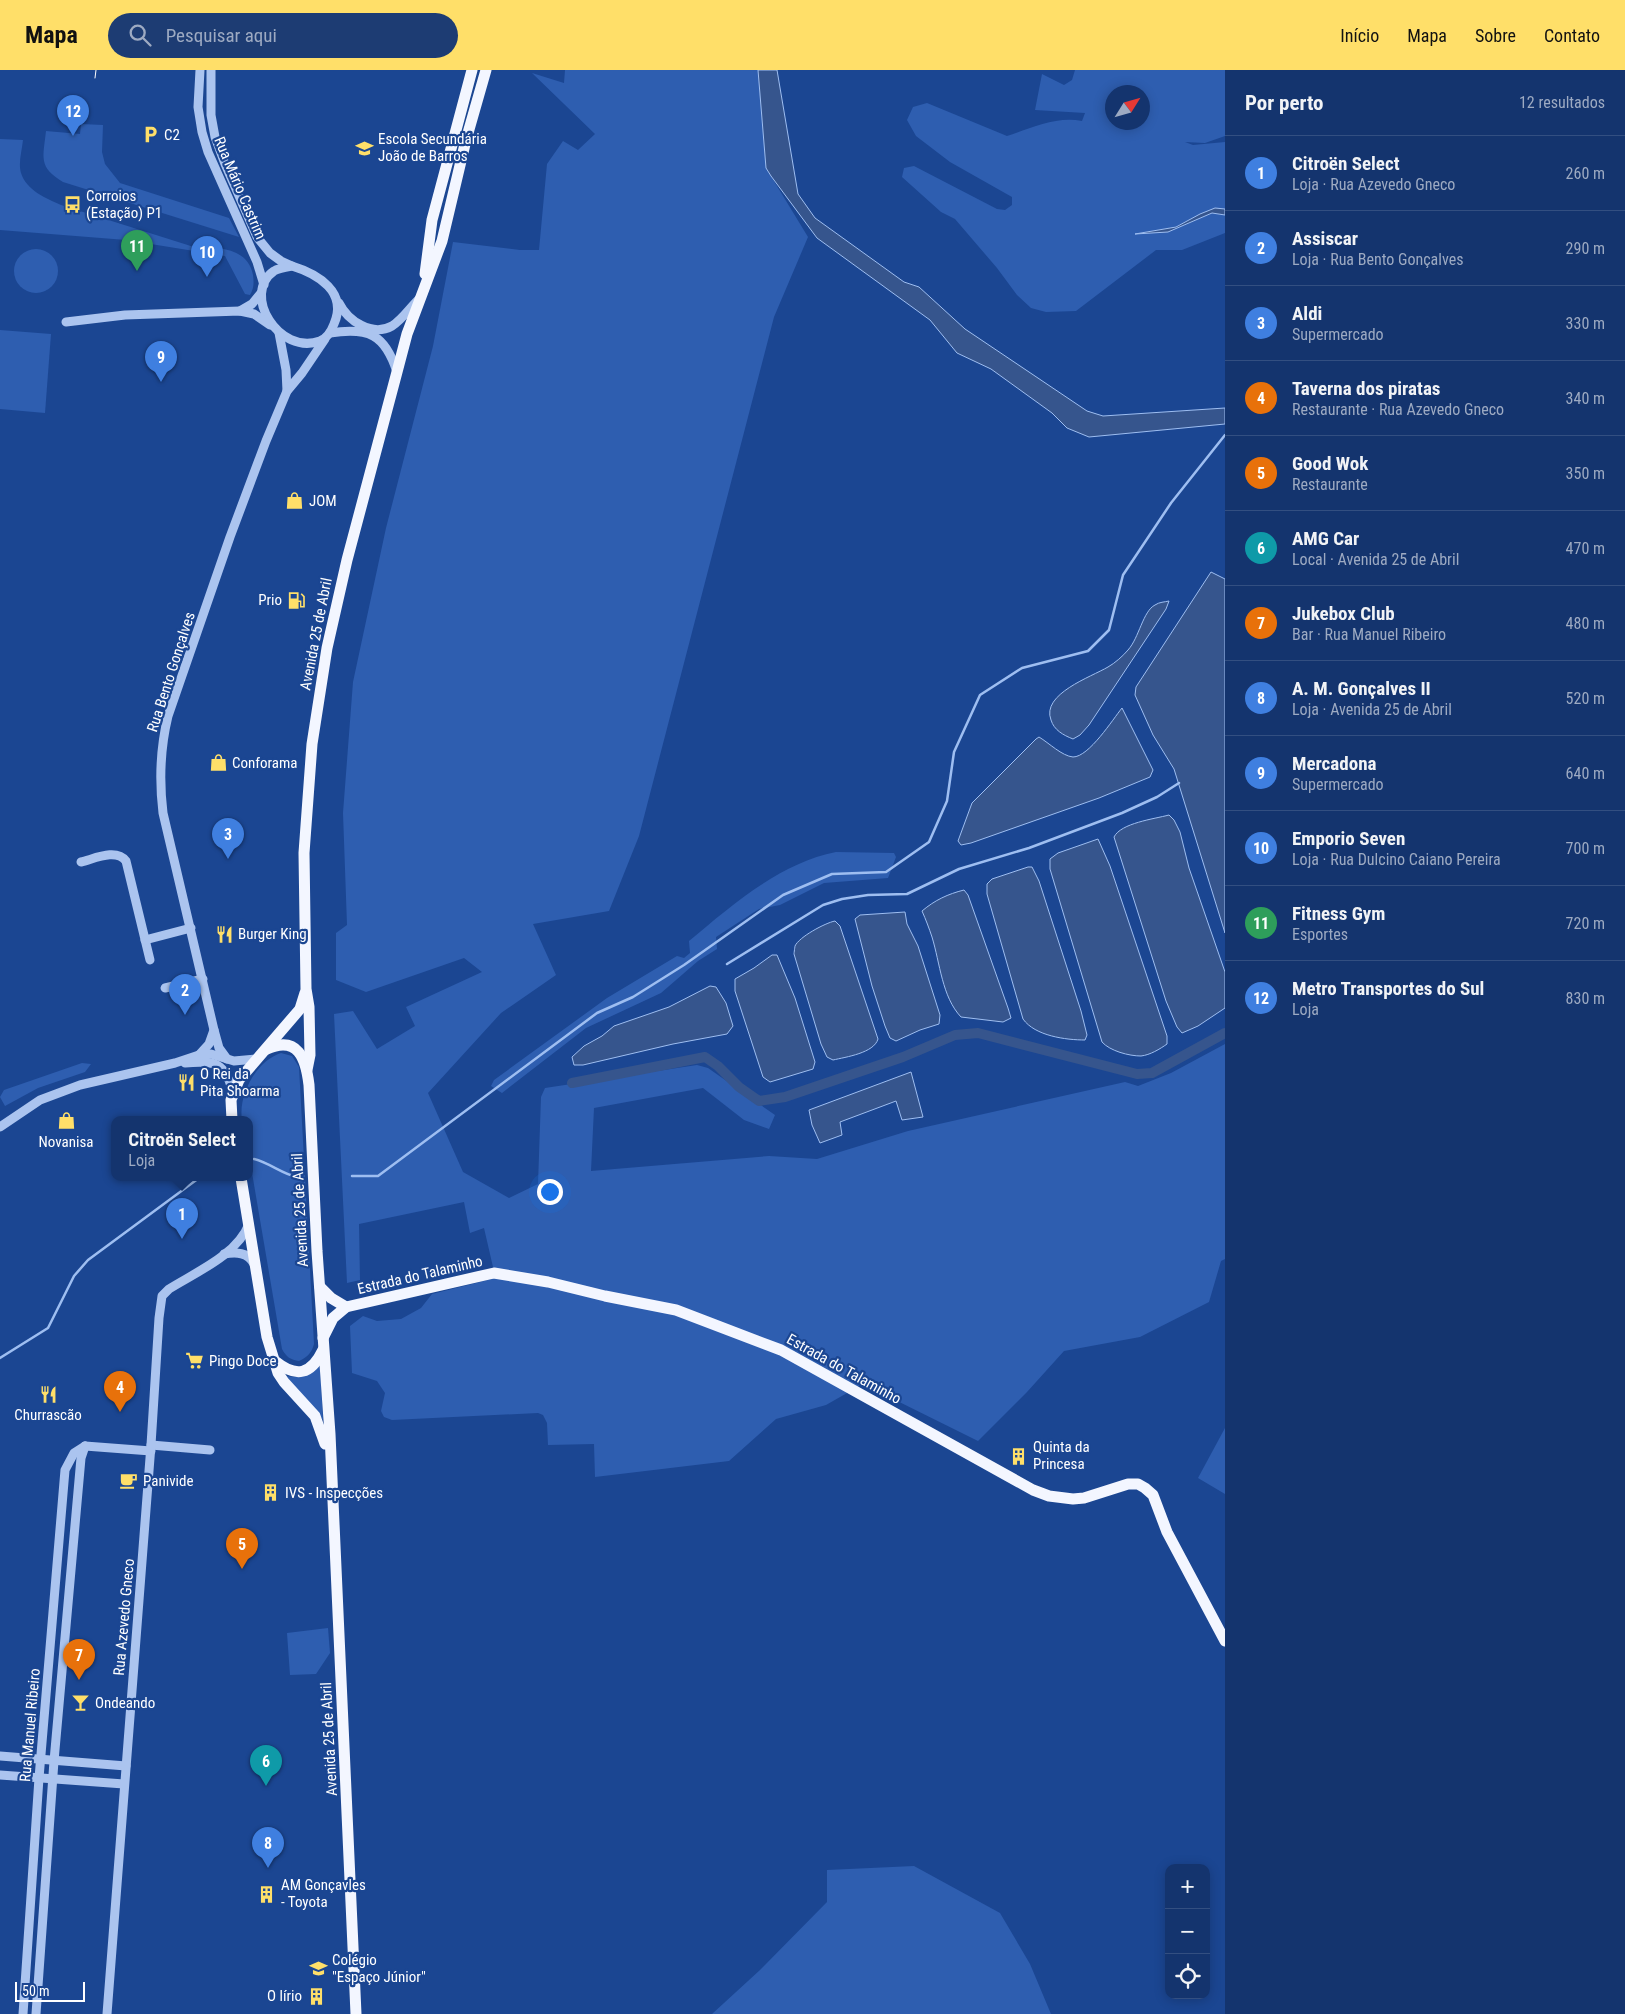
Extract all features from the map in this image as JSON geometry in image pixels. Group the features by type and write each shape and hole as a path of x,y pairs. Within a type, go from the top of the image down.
{"main road":[{"name":"Avenida 25 de Abril","path":"422,296 432,220 472,70"},
{"name":"Avenida 25 de Abril","path":"356,2014 330,1434 307,1070 310,1055 309,1007 306,988 305,834 311,753 328,640 347,560 407,334 442,241 466,140 486,70"},
{"name":"Avenida 25 de Abril","path":"231,1116 230,1109 233,1094 239,1080 300,1009 306,988"},
{"name":"Avenida 25 de Abril","path":"267,1049 279,1044 295,1048 301,1055 307,1070"},
{"name":"Avenida 25 de Abril","path":"242,1181 267,1337 274,1360 284,1382 315,1416 323,1434 330,1462"},
{"name":"Estrada do Talaminho","path":"346,1307 494,1273 548,1282 676,1310 781,1350 1033,1490 1050,1496 1073,1499 1084,1498 1128,1484 1142,1485 1153,1495 1167,1532 1225,1641"},
{"path":"274,1360 285,1369 294,1372 302,1372 309,1369 318,1361 333,1318 346,1307 331,1298 320,1287"}],"street":[{"name":"Rua Mário Castrim","path":"200,70 198,107 202,132 208,152 257,262 262,289"},
{"name":"Rua Mário Castrim","path":"211,70 210,115 215,137 225,164 257,237 270,253 281,262 292,266"},
{"path":"240,311 252,304 275,270 292,266 320,277 328,285 342,310 365,327 382,329 391,326 402,318 408,308 422,296"},
{"path":"262,289 268,319 277,331"},
{"path":"327,336 338,312 335,298"},
{"path":"66,322 125,314 240,311 254,314 291,341 317,342 327,336 354,331 378,339 391,354 397,372"},
{"name":"Rua Bento Gonçalves","path":"277,331 286,370 287,391"},
{"name":"Rua Bento Gonçalves","path":"227,1059 219,1048 214,1030 163,813 159,785 163,737 168,716 230,537 266,441 287,391 302,373 327,336"},
{"path":"81,862 114,854 122,856 128,865 150,960"},
{"path":"145,940 191,928"},
{"path":"164,988 203,979"},
{"path":"199,1055 209,1044 214,1030"},
{"path":"0,1127 40,1100 80,1085 175,1063 199,1055 211,1054 234,1061 256,1058"},
{"path":"175,1063 206,1061 223,1068 230,1080 233,1094"},
{"name":"Rua Azevedo Gneco","path":"107,2014 162,1296 169,1289 224,1254 242,1238 249,1224"},
{"path":"224,1254 244,1254 252,1259 256,1266"},
{"path":"36,2014 54,1761 81,1458 85,1446 210,1450"},
{"name":"Rua Manuel Ribeiro","path":"24,2014 39,1778 65,1470 74,1453 85,1446"},
{"path":"0,1756 126,1766"},
{"path":"0,1775 124,1784"}],"shaded area":[{"path":"565,70 758,70 766,168 808,237 774,317 639,836 609,911 533,924 556,975 501,1013 428,1093 463,1172 509,1198 538,1184 541,1097 545,1088 697,1065 708,1068 775,1115 769,1129 744,1120 703,1088 594,1108 591,1171 769,1156 817,1159 908,1131 1125,1082 1138,1086 1171,1073 1225,1044 1225,1259 1221,1261 1209,1302 1140,1337 1064,1351 1027,1392 978,1441 863,1384 826,1405 776,1419 729,1461 595,1477 594,1444 548,1445 547,1423 543,1415 538,1413 392,1420 384,1417 381,1411 385,1393 377,1381 352,1373 350,1326 363,1316 377,1321 401,1319 421,1308 432,1294 492,1279 493,1267 484,1228 470,1233 464,1202 359,1224 360,1280 347,1283 334,1014 353,1011 377,1049 415,1026 406,1007 482,972 464,958 366,992 336,980 336,933 347,925 343,813 353,682 386,528 433,346 453,242 520,250 539,250 547,164 563,141 578,150 595,134 532,73 564,83"},
{"path":"758,70 777,70 798,194 815,218 904,282 919,287 965,329 1087,411 1103,416 1225,408 1225,424 1089,437 1067,428 1052,413 991,369 957,353 930,320 817,238 771,176 766,168"},
{"path":"1075,70 1225,70 1225,136 1205,143 1185,142 1193,145 1225,142 1225,209 1206,212 1173,227 1185,225 1212,213 1225,215 1225,233 1182,250 1156,250 1076,311 1046,312 1031,308 1017,295 997,268 955,219 941,212 902,177 904,168 914,166 997,209 1005,210 1012,205 1012,197 950,162 916,136 907,120 913,107 927,103 1007,136 1053,121 1082,121 1085,113 1035,110 1042,74 1064,85 1072,80"},
{"path":"81,124 103,125 102,152 105,164 120,183 229,218 239,237 63,182 55,177 49,172 44,161 46,131 80,134"},
{"path":"0,139 23,140 21,173 32,189 50,200 194,247 221,248 238,254 250,266 253,275 250,295 245,294 225,256 126,240 0,230"},
{"path":"1215,208 1225,209 1225,215 1212,213 1168,232 1135,234 1176,227"},
{"path":"32,249 40,249 52,255 58,271 52,287 40,293 32,293 20,287 14,275 14,267 20,255"},
{"path":"0,330 51,334 45,413 0,409"},
{"path":"1211,572 1225,579 1225,933 1174,769 1153,735 1135,695 1136,687"},
{"path":"1169,601 1166,609 1089,725 1080,735 1073,739 1059,732 1051,720 1050,711 1053,702 1069,688 1119,659 1132,645 1151,608 1158,603"},
{"path":"1122,708 1153,770 1150,777 1099,798 961,845 958,841 972,803 1036,739 1039,737 1069,756 1079,755 1093,744"},
{"path":"1169,815 1180,832 1189,868 1225,972 1225,1008 1198,1026 1182,1033 1177,1027 1166,1001 1114,837 1123,828"},
{"path":"1098,839 1110,866 1167,1036 1167,1044 1155,1052 1141,1056 1125,1054 1110,1048 1102,1042 1050,869 1050,859 1058,853"},
{"path":"836,852 894,853 896,857 888,878 824,883 780,905 759,909 716,937 717,949 698,961 661,993 586,1028 502,1093 491,1086 494,1080 607,998 677,956 684,958 690,953 689,941 722,913 758,887 795,865"},
{"path":"1032,867 1039,881 1081,1011 1087,1035 1085,1040 1051,1036 1028,1025 1023,1019 987,894 987,884 992,879"},
{"path":"964,890 968,895 1011,1018 1003,1022 961,1017 950,1000 942,979 932,937 922,911 942,898"},
{"path":"905,912 907,924 918,946 940,1015 939,1024 896,1041 890,1038 885,1026 872,986 855,919 860,915"},
{"path":"835,921 840,926 878,1039 871,1048 865,1051 833,1060 827,1057 821,1044 794,954 797,942 819,927"},
{"path":"772,955 777,955 795,998 815,1062 813,1069 770,1082 763,1077 735,991 735,979"},
{"path":"710,986 716,987 726,1003 733,1026 727,1034 673,1044 583,1065 574,1065 572,1057 584,1046 602,1036 614,1026 669,1007"},
{"path":"281,1053 292,1056 299,1067 314,1344 309,1354 299,1361 289,1358 282,1349 253,1179 253,1116 242,1116 243,1100 251,1080 264,1063"},
{"path":"82,1063 91,1064 85,1072 38,1088 5,1106 0,1097 4,1090"},
{"path":"911,1072 923,1117 902,1120 896,1101 840,1122 842,1135 820,1143 812,1125 809,1110"},
{"path":"320,1366 323,1420 286,1376 304,1376"},
{"path":"1225,1428 1225,1494 1198,1478"},
{"path":"328,1628 330,1653 316,1674 290,1675 287,1633"},
{"path":"914,1866 1000,1913 1030,1964 1051,2014 712,2014 760,1970 827,1902 827,1870"}],"waterway":[{"path":"352,1176 378,1176 597,1013 633,997 684,965 783,895 832,874 886,872 929,842 947,801 954,752 980,695 1022,668 1088,651 1109,630 1123,575 1171,503 1225,435"},
{"path":"727,964 823,905 842,899 868,895 907,894 959,869 1029,848 1122,813 1157,797 1179,783"},
{"path":"572,1083 705,1057 718,1066 739,1087 759,1101 785,1097 903,1057 955,1035 978,1033 1137,1074 1152,1073 1225,1033"},
{"path":"254,1159 297,1177"},
{"path":"0,1358 48,1328 74,1276 88,1260 195,1181"}],"tram line":[{"path":"95,78 96,70"}],"place":[{"name":"C2","path":"150,135"},
{"name":"Metro Transportes do Sul","path":"73,136"},
{"name":"Escola Secundária João de Barros","path":"364,148"},
{"name":"Corroios (Estação) P1","path":"72,205"},
{"name":"Fitness Gym","path":"137,271"},
{"name":"Emporio Seven","path":"207,277"},
{"name":"Mercadona","path":"161,382"},
{"name":"JOM","path":"295,501"},
{"name":"Prio","path":"296,600"},
{"name":"Conforama","path":"218,763"},
{"name":"Aldi","path":"228,859"},
{"name":"Burger King","path":"224,934"},
{"name":"Assiscar","path":"185,1015"},
{"name":"O Rei da Pita Shoarma","path":"186,1083"},
{"name":"Novanisa","path":"66,1121"},
{"name":"Citroën Select","path":"182,1239"},
{"name":"Pingo Doce","path":"195,1361"},
{"name":"Churrascão","path":"48,1394"},
{"name":"Taverna dos piratas","path":"120,1412"},
{"name":"Quinta da Princesa","path":"1019,1456"},
{"name":"Panivide","path":"129,1481"},
{"name":"IVS - Inspecções","path":"271,1493"},
{"name":"Good Wok","path":"242,1569"},
{"name":"Jukebox Club","path":"79,1680"},
{"name":"Ondeando","path":"81,1703"},
{"name":"AMG Car","path":"266,1786"},
{"name":"A. M. Gonçalves II","path":"268,1868"},
{"name":"AM Gonçavles - Toyota","path":"267,1894"},
{"name":"Colégio \"Espaço Júnior\"","path":"318,1969"},
{"name":"O lírio","path":"316,1996"}]}
